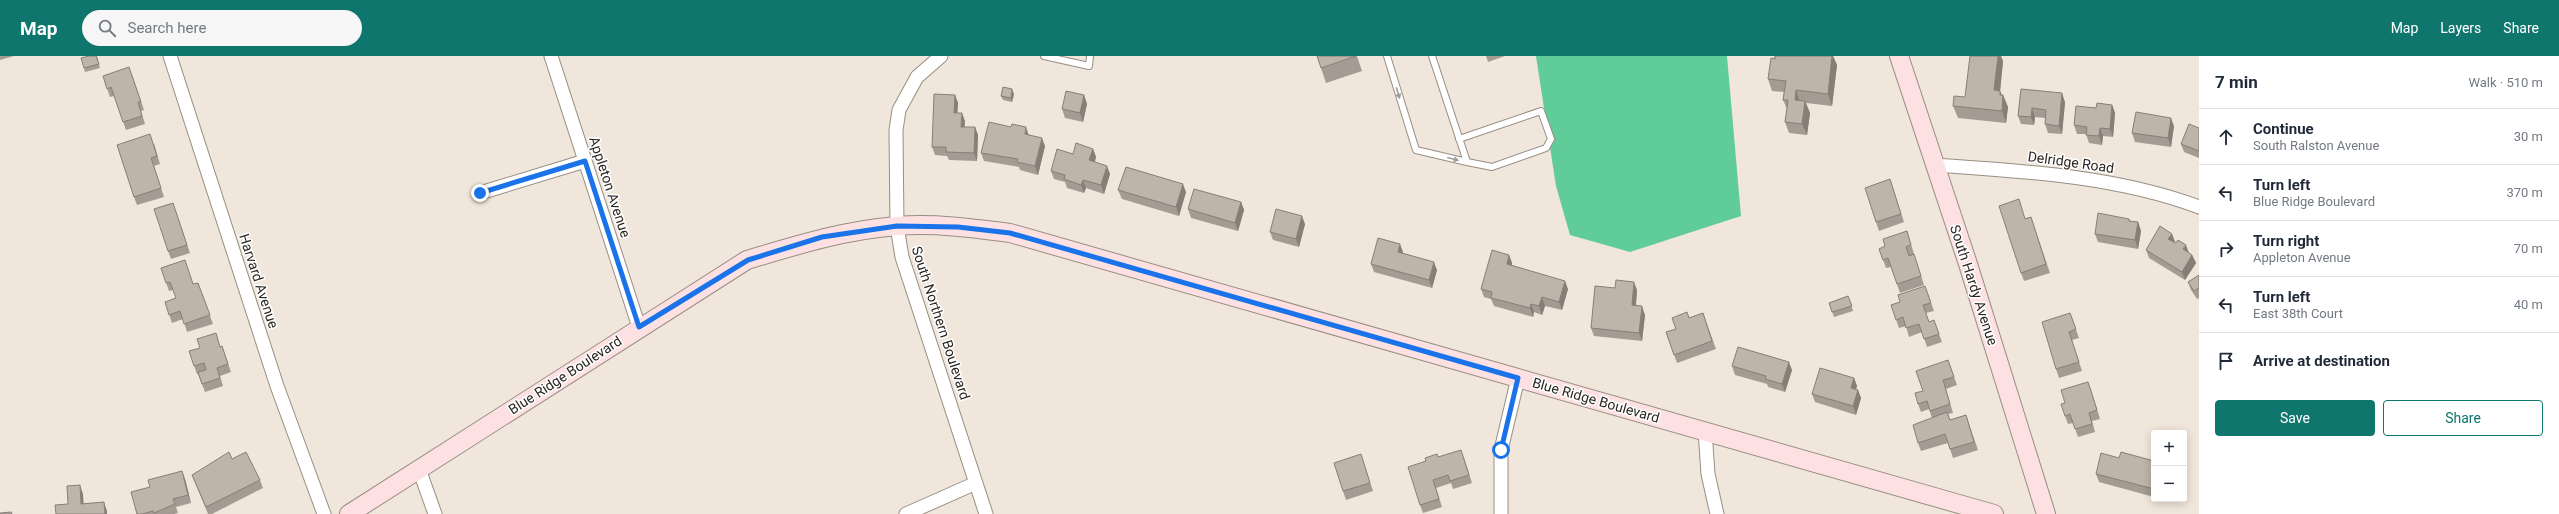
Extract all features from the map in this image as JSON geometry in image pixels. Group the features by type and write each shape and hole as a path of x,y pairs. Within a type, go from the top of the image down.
{"street":[{"name":"Harvard Avenue","path":"170,56 276,386 324,514"},
{"name":"Appleton Avenue","path":"551,56 639,327"},
{"name":"South Northern Boulevard","path":"941,56 917,77 899,110 896,130 897,226 902,257 986,514"},
{"name":"South Hardy Avenue","path":"1899,56 2046,514"},
{"path":"480,193 585,161"},
{"name":"Delridge Road","path":"1935,165 2015,170 2102,182 2199,207"},
{"name":"Blue Ridge Boulevard","path":"348,514 639,327 748,260 822,237 897,226 958,227 1010,233 1994,514"},
{"path":"1501,514 1499,501 1501,450 1518,378"},
{"path":"1704,431 1708,474 1717,514"},
{"path":"419,469 435,514"},
{"path":"906,514 976,483"}],"lane":[{"path":"1044,56 1089,66 1090,56"},
{"path":"1387,56 1416,150 1492,167 1546,148 1551,139 1541,111 1459,139"},
{"path":"1432,56 1467,162"}],"green space":[{"path":"1536,56 1727,56 1741,216 1630,252 1570,235 1556,186"}],"building":[{"path":"96,56 99,64 84,68 81,58"},
{"path":"1317,56 1356,56 1321,68"},
{"path":"1775,56 1832,56 1828,94 1796,90 1795,100 1805,101 1802,124 1785,122 1788,100 1783,100 1786,81 1768,79 1771,58 1775,59"},
{"path":"1970,56 1998,56 1994,90 2000,91 2000,95 2003,95 2002,111 1953,106 1954,96 1965,97"},
{"path":"129,67 141,102 138,102 142,116 123,122 111,87 107,89 103,76"},
{"path":"1003,87 1012,89 1011,98 1001,96"},
{"path":"2021,89 2062,93 2059,126 2045,124 2046,110 2032,108 2031,117 2018,116"},
{"path":"1066,91 1084,95 1080,113 1062,109"},
{"path":"934,94 955,95 954,113 962,113 961,127 975,127 974,153 946,152 946,147 932,147"},
{"path":"2097,103 2112,105 2110,129 2100,128 2099,136 2086,135 2087,127 2074,125 2076,106 2096,108"},
{"path":"2136,112 2171,118 2168,138 2132,133"},
{"path":"989,122 1011,127 1012,124 1026,127 1025,134 1042,138 1035,166 1017,162 1018,159 981,153"},
{"path":"2189,124 2199,128 2199,151 2181,144"},
{"path":"150,134 157,156 151,158 161,188 134,197 117,145"},
{"path":"1076,143 1093,149 1089,160 1107,166 1101,185 1083,180 1081,185 1064,179 1065,175 1051,171 1057,149 1073,154"},
{"path":"1126,167 1183,184 1176,207 1118,190"},
{"path":"1890,179 1901,214 1876,222 1865,188"},
{"path":"1194,189 1241,202 1235,223 1188,209"},
{"path":"2019,199 2025,219 2031,217 2046,264 2021,273 1999,206"},
{"path":"173,203 187,245 168,251 154,209"},
{"path":"1276,209 1302,216 1296,239 1270,232"},
{"path":"2098,213 2138,222 2135,240 2095,234"},
{"path":"2160,226 2172,234 2168,239 2176,243 2178,240 2186,245 2183,249 2192,255 2182,272 2146,250"},
{"path":"1907,231 1911,245 1906,247 1909,256 1914,254 1921,276 1897,284 1888,258 1883,260 1879,249 1885,246 1883,239"},
{"path":"1378,238 1400,244 1398,252 1434,262 1429,280 1371,264"},
{"path":"1492,250 1509,255 1507,264 1565,281 1559,302 1542,297 1539,306 1531,304 1530,308 1491,298 1492,292 1481,289"},
{"path":"185,260 193,284 198,283 210,315 184,324 180,311 169,315 165,302 176,298 170,282 166,283 161,268"},
{"path":"2199,275 2199,288 2194,291 2188,282"},
{"path":"1616,280 1634,282 1632,305 1642,306 1639,333 1591,328 1595,286 1615,288"},
{"path":"1925,286 1931,303 1923,305 1929,322 1934,320 1939,334 1924,339 1919,324 1906,328 1903,317 1896,320 1891,305 1900,302 1898,295"},
{"path":"1848,296 1852,306 1832,312 1829,303"},
{"path":"1687,312 1689,318 1703,313 1712,341 1674,355 1666,332 1676,329 1672,318"},
{"path":"2070,313 2076,329 2069,332 2079,362 2056,369 2042,322"},
{"path":"216,333 220,347 222,346 228,364 217,368 220,378 202,384 198,372 206,370 204,363 194,366 189,351 200,348 197,339"},
{"path":"1738,347 1789,362 1782,384 1765,379 1766,376 1732,366"},
{"path":"1948,360 1954,377 1943,380 1950,404 1930,411 1927,401 1918,404 1915,393 1923,391 1916,371"},
{"path":"1820,368 1854,378 1851,388 1858,390 1853,406 1812,394"},
{"path":"2088,382 2097,410 2089,413 2092,424 2075,429 2070,414 2065,416 2061,404 2065,403 2061,390"},
{"path":"1947,412 1950,420 1966,415 1974,442 1950,449 1945,434 1918,443 1913,425"},
{"path":"1461,450 1469,475 1450,481 1448,475 1433,480 1439,499 1420,505 1408,467 1426,461 1425,458 1437,454 1438,457"},
{"path":"229,452 232,459 246,452 260,480 206,507 192,475"},
{"path":"2121,452 2151,460 2151,488 2096,474 2101,453 2119,458"},
{"path":"1361,454 1370,483 1343,491 1334,463"},
{"path":"182,471 188,495 173,499 175,504 154,513 153,511 137,514 131,492 150,487 148,480"},
{"path":"80,485 81,504 104,502 105,514 56,514 55,505 68,504 67,486"},
{"path":"11,512 12,514 0,514 0,513"}],"route":[{"path":"480,193 585,161 639,327 748,260 822,237 897,226 958,227 1010,233 1518,378 1501,450"}]}
